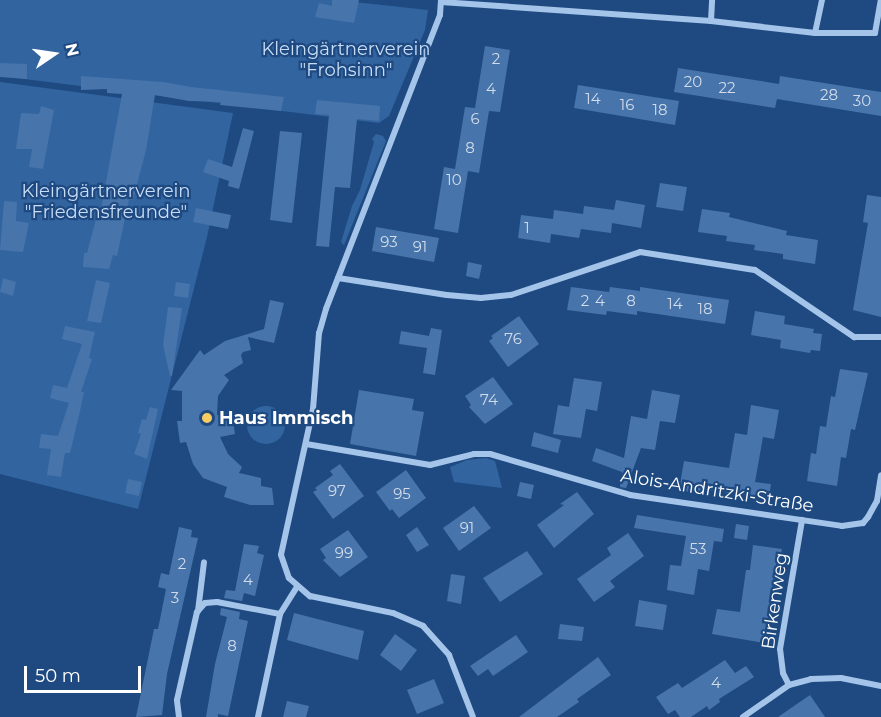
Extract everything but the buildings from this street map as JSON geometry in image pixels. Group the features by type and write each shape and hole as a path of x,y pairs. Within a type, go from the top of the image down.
{"street":[{"path":"711,21 712,0"},
{"path":"815,33 822,0"},
{"path":"473,717 449,655 423,626 393,614 310,596 297,587 285,568 281,555 314,408 319,333 338,278 440,15 441,1 711,21 815,33 875,33 880,0"},
{"path":"338,278 447,296 481,298 511,295 640,252 755,270 854,337 881,337"},
{"name":"Alois-Andritzki-Straße","path":"306,444 430,465 474,454 490,454 630,495 842,526 862,523 873,510 881,475"},
{"name":"Birkenweg","path":"789,686 783,674 780,649 802,520"},
{"path":"178,717 177,700 198,612 204,562"},
{"path":"258,717 280,614 297,587"},
{"path":"198,612 205,603 217,602 280,614"},
{"path":"743,717 789,686 825,677 881,686"}],"green space":[{"name":"Kleingärtnerverein \"Frohsinn\"","path":"0,0 336,0 428,10 425,30 389,116 379,123 0,76"},
{"name":"Kleingärtnerverein \"Friedensfreunde\"","path":"0,82 233,113 207,237 138,509 0,474"},
{"path":"376,134 383,136 386,141 344,245 341,242 352,206 360,190 374,142 372,139"},
{"path":"266,406 280,411 285,425 280,439 266,444 252,439 247,425 252,411"},
{"path":"486,458 495,461 502,488 454,482 450,467 467,460"}],"place":[{"name":"Haus Immisch","path":"207,418"}]}
